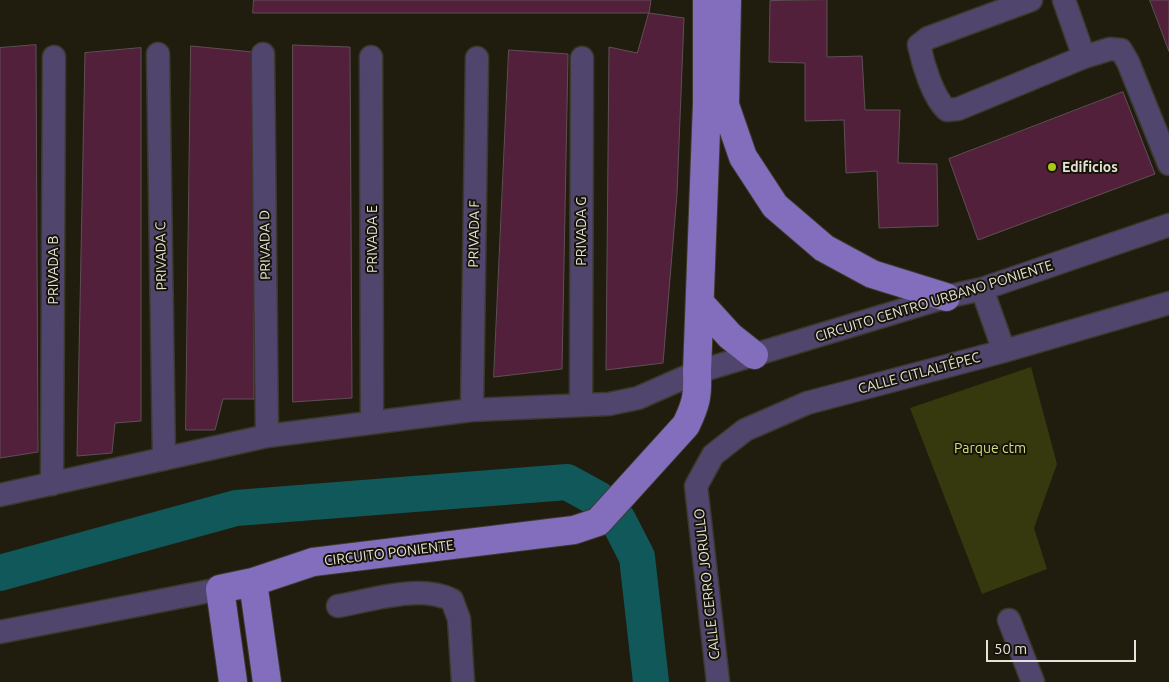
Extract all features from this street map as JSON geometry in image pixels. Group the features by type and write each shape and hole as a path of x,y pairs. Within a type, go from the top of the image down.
{"main road":[{"name":"CIRCUITO PONIENTE","path":"220,589 253,582 313,562 574,530 598,522 686,425 694,409 698,394 697,372 707,103 707,0"},
{"path":"727,0 725,105 743,158 775,206 824,248 872,274 946,297"},
{"path":"700,303 730,336 754,355"},
{"path":"253,582 267,682"},
{"path":"220,589 233,682"}],"street":[{"path":"1031,0 928,38 919,45 939,103 947,110 958,109 1084,57 1110,49 1121,50 1128,62 1169,164"},
{"path":"1064,0 1084,57"},
{"name":"PRIVADA C","path":"158,54 164,459"},
{"name":"PRIVADA D","path":"263,54 266,436"},
{"name":"PRIVADA B","path":"52,484 54,57"},
{"name":"PRIVADA E","path":"371,57 372,422"},
{"name":"PRIVADA F","path":"472,410 477,58"},
{"name":"PRIVADA G","path":"581,405 582,58"},
{"name":"CIRCUITO CENTRO URBANO PONIENTE","path":"0,495 266,436 472,410 609,404 638,398 697,372 946,297 982,289 1169,225"},
{"path":"982,289 1004,350"},
{"name":"CALLE CITLALTÉPEC","path":"696,486 713,455 744,430 808,403 1004,350 1169,302"},
{"name":"CALLE CERRO JORULLO","path":"696,486 718,682"},
{"name":"CIRCUITO PONIENTE","path":"0,632 220,589"},
{"path":"338,606 405,594 440,594 452,600 459,619 463,682"},
{"path":"1009,620 1033,682"}],"green space":[{"name":"Parque ctm","path":"1031,367 1057,464 1034,528 1047,569 982,594 910,408"}],"building":[{"path":"254,0 651,0 649,13 253,13"},
{"path":"827,0 827,57 862,56 865,110 900,110 898,163 937,164 938,226 879,228 877,171 846,173 844,120 805,121 805,63 769,62 770,1"},
{"path":"1150,0 1169,0 1169,51"},
{"path":"649,13 684,18 677,194 663,363 606,370 609,47 637,53"},
{"path":"36,45 38,452 0,458 0,48"},
{"path":"293,45 350,47 352,398 293,402"},
{"path":"191,46 253,52 254,399 223,399 215,430 186,430"},
{"path":"141,48 141,421 115,423 112,453 77,456 85,53"},
{"path":"509,50 568,54 562,369 494,377"},
{"name":"Edificios","path":"1123,92 1155,174 978,240 949,159"}],"waterway":[{"path":"0,573 236,508 567,482 598,499"},
{"path":"618,520 637,557 651,682"}],"place":[{"name":"Edificios","path":"1052,167"}]}
